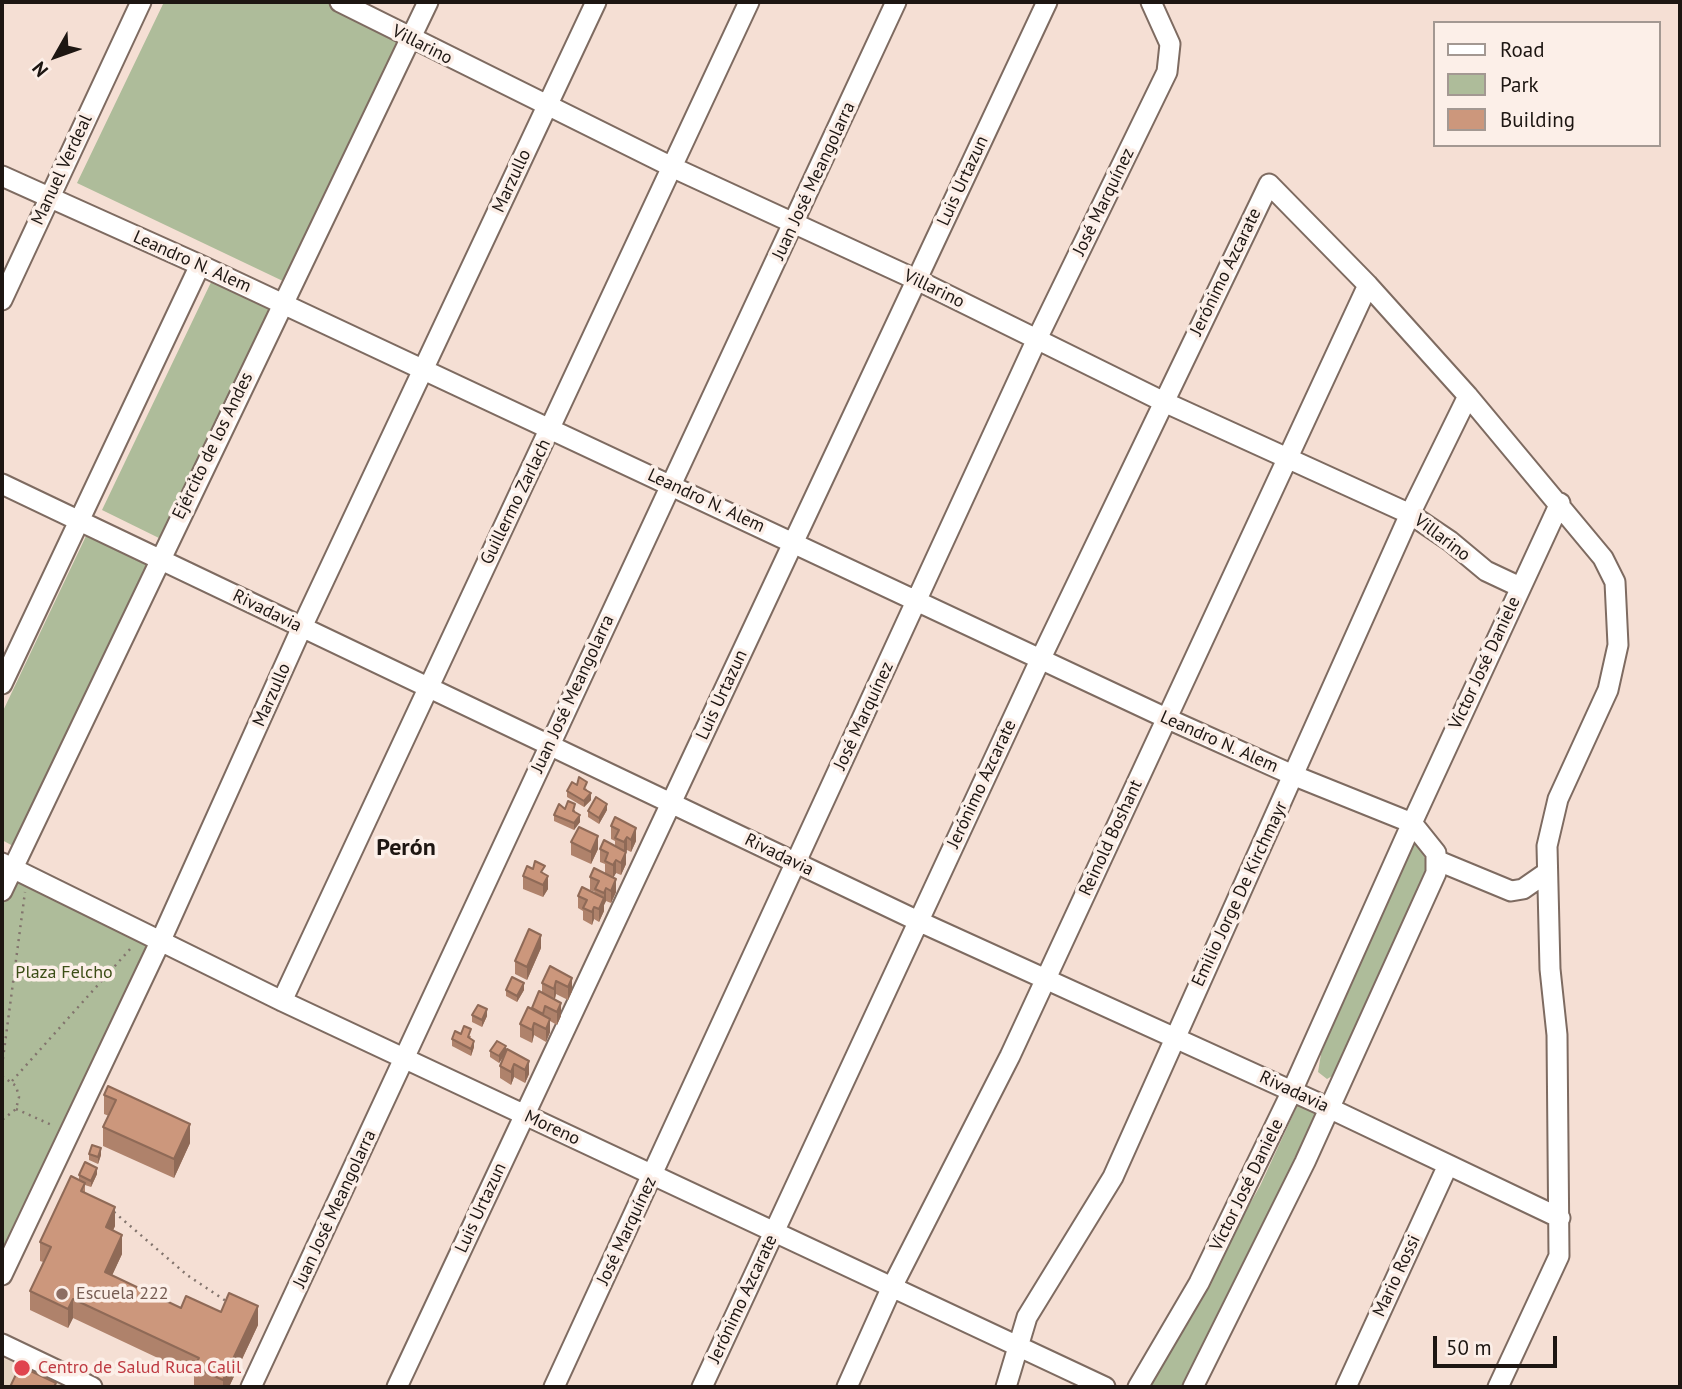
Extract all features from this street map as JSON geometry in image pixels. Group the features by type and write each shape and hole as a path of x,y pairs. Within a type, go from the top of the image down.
{"street":[{"name":"Manuel Verdeal","path":"2,300 141,2"},
{"name":"Villarino","path":"340,2 411,40 674,168 917,280 1162,401 1410,514 1450,541 1486,571 1520,587"},
{"name":"Ejército de los Andes","path":"2,891 428,2"},
{"name":"Marzullo","path":"2,1275 69,1133 152,937 302,627 596,2"},
{"name":"Guillermo Zarlach","path":"282,1001 427,687 674,168 749,2"},
{"name":"Juan José Meangolarra","path":"251,1387 896,2"},
{"name":"Luis Urtazun","path":"397,1387 1047,2"},
{"name":"José Marquínez","path":"554,1387 1036,341 1167,72 1170,44 1151,2"},
{"name":"Leandro N. Alem","path":"2,176 201,265 1166,718 1295,776 1412,823"},
{"name":"Jerónimo Azcarate","path":"702,1387 1162,401 1269,184 1368,285"},
{"path":"2,684 201,265"},
{"path":"1368,285 1560,503 1603,558 1615,582 1618,645 1608,690 1551,821 1546,873 1557,1035 1559,1255 1498,1387"},
{"name":"Reinold Boshant","path":"847,1387 891,1289 1047,978 1368,285"},
{"name":"Emilio Jorge De Kirchmayr","path":"1006,1387 1027,1317 1112,1177 1295,776 1410,514 1468,396"},
{"name":"Rivadavia","path":"2,484 919,921 1329,1108 1560,1218"},
{"name":"Víctor José Daniele","path":"1138,1387 1199,1283 1292,1091 1560,503"},
{"path":"1193,1387 1329,1108 1436,873 1436,853 1412,823"},
{"path":"1436,860 1511,891 1523,889 1546,873"},
{"name":"Moreno","path":"14,869 282,1001 891,1289 1105,1387"},
{"name":"Mario Rossi","path":"1346,1387 1448,1165"},
{"path":"2,1344 92,1387"}],"path":[{"path":"2,1066 14,869"},
{"path":"12,1082 152,937"},
{"path":"2,1076 12,1082 19,1097 16,1109 2,1120"},
{"path":"16,1109 69,1133"},
{"path":"112,1210 187,1275 234,1306"}],"shaded area":[{"name":"Centro de Salud Ruca Calil","path":"2,1349 83,1387 2,1387"}],"green space":[{"path":"164,2 327,2 402,37 285,282 77,183"},
{"path":"214,276 275,305 163,540 102,510"},
{"path":"86,536 147,565 13,846 2,840 2,713"},
{"path":"1409,840 1416,840 1425,858 1425,876 1339,1072 1327,1079 1318,1072 1321,1054"},
{"name":"Plaza Felcho","path":"15,879 148,943 2,1255 2,907"},
{"path":"1299,1102 1322,1110 1186,1387 1146,1387 1260,1186"}],"building":[{"path":"579,777 587,782 584,789 591,793 584,801 567,791 572,782 577,785"},
{"path":"596,797 607,804 599,818 588,811"},
{"path":"568,801 575,804 573,811 580,815 574,823 554,815 559,804 565,809"},
{"path":"615,817 636,828 631,840 627,837 624,842 615,838 619,830 611,826"},
{"path":"579,827 598,836 591,852 571,842"},
{"path":"604,840 626,852 621,863 616,860 613,865 605,861 608,853 600,849"},
{"path":"535,861 545,866 541,872 548,876 543,885 523,876 527,866 533,869"},
{"path":"594,868 616,879 611,891 606,888 604,893 595,889 599,881 590,877"},
{"path":"582,887 604,898 599,909 594,907 592,912 583,908 587,900 578,896"},
{"path":"529,929 541,935 527,967 515,961"},
{"path":"550,966 572,978 568,987 556,981 554,989 542,983"},
{"path":"512,977 524,983 517,996 506,990"},
{"path":"539,991 561,1003 557,1012 545,1006 543,1014 532,1008"},
{"path":"478,1005 487,1009 482,1020 472,1015"},
{"path":"528,1007 550,1019 546,1029 534,1023 532,1030 520,1024"},
{"path":"464,1026 471,1029 468,1037 474,1041 471,1049 452,1039 455,1031 461,1034"},
{"path":"497,1041 506,1046 499,1056 490,1051"},
{"path":"507,1049 529,1061 525,1070 514,1064 511,1072 500,1066"},
{"path":"108,1086 190,1124 174,1159 103,1127 116,1100 104,1095"},
{"path":"92,1145 101,1148 98,1157 89,1154"},
{"path":"85,1162 97,1168 91,1181 79,1175"},
{"path":"71,1176 85,1183 81,1191 115,1207 106,1227 122,1235 105,1272 181,1308 186,1296 221,1312 229,1293 258,1306 223,1380 194,1367 199,1358 73,1299 68,1309 30,1291 51,1247 40,1242"},
{"path":"20,1366 56,1383 54,1387 10,1387"}],"place":[{"name":"Escuela 222","path":"62,1294"},
{"name":"Centro de Salud Ruca Calil","path":"22,1368"}],"district":[{"name":"Perón","path":"406,848"}]}
